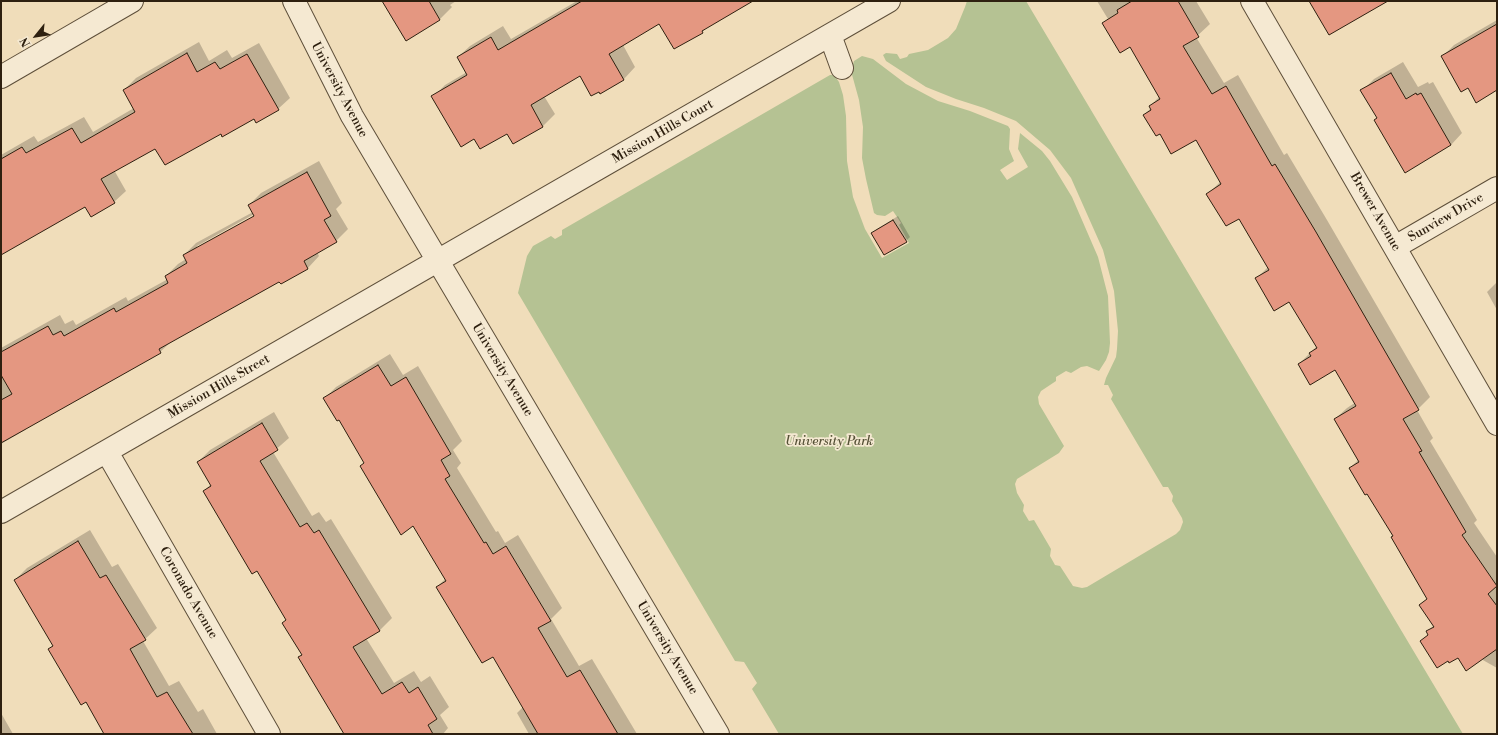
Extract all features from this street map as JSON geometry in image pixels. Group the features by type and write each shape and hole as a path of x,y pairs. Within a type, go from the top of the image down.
{"street":[{"path":"1,77 132,1"},
{"name":"University Avenue","path":"294,1 352,116 718,734"},
{"name":"Mission Hills Court","path":"437,261 889,1"},
{"name":"Brewer Avenue","path":"1252,1 1497,424"},
{"path":"830,35 842,68"},
{"name":"Sunview Drive","path":"1395,247 1497,188"},
{"name":"Mission Hills Street","path":"1,512 437,261"},
{"name":"Coronado Avenue","path":"107,452 269,734"}],"green space":[{"name":"University Park","path":"967,1 1026,1 1463,734 779,734 752,689 757,683 744,662 735,661 518,293 527,256 533,246 551,236 555,239 562,235 562,230 830,75 834,75 839,82 843,95 846,116 847,161 853,197 865,229 882,258 909,243 899,225 901,223 893,211 885,216 874,213 862,158 863,127 859,100 851,71 854,61 862,56 873,59 906,84 938,101 970,111 1008,126 1010,129 1009,149 1014,161 1000,170 1007,180 1028,167 1018,149 1020,133 1042,151 1050,161 1072,197 1098,257 1108,296 1109,352 1099,371 1087,366 1081,367 1071,373 1066,371 1056,377 1056,381 1041,391 1038,397 1039,404 1064,446 1059,453 1017,479 1015,484 1017,493 1024,505 1023,511 1029,521 1034,520 1051,549 1050,556 1055,565 1060,566 1073,586 1082,588 1087,587 1176,534 1180,530 1183,522 1172,501 1173,496 1168,487 1163,487 1111,399 1113,395 1108,385 1104,385 1116,357 1117,349 1118,331 1114,291 1103,250 1071,178 1050,150 1016,121 926,87 886,61 883,55 886,53 897,54 900,59 907,57 909,54 928,50 948,38 956,29"}],"building":[{"path":"382,1 429,1 440,20 406,41"},
{"path":"582,1 753,1 702,31 703,33 674,49 659,24 609,54 624,80 600,94 599,92 591,96 580,76 531,105 543,127 513,144 507,134 480,149 474,139 461,147 431,96 467,75 457,57 491,37 498,50"},
{"path":"1132,1 1178,1 1199,37 1183,46 1212,94 1226,86 1272,166 1275,164 1316,232 1419,410 1403,419 1422,451 1419,452 1466,532 1462,535 1497,586 1488,594 1497,606 1497,649 1466,671 1458,658 1449,663 1448,661 1437,668 1420,641 1428,635 1426,631 1434,627 1419,605 1427,599 1391,537 1393,536 1367,494 1365,495 1349,468 1359,462 1334,419 1356,406 1335,370 1310,385 1298,364 1311,356 1309,353 1317,348 1289,302 1274,311 1255,278 1269,270 1239,219 1226,226 1206,194 1221,184 1196,140 1171,154 1160,134 1156,136 1143,115 1151,110 1149,106 1160,99 1130,47 1120,53 1102,23 1118,13 1117,10"},
{"path":"1309,1 1388,1 1329,35"},
{"path":"1497,24 1497,90 1476,103 1468,88 1461,92 1441,56"},
{"path":"187,53 197,72 215,62 220,69 247,54 279,110 256,123 254,119 222,137 221,134 165,165 155,149 101,179 115,203 91,217 85,207 1,255 1,159 22,147 26,153 72,128 81,143 135,112 123,90"},
{"path":"1391,73 1406,99 1416,93 1417,95 1421,93 1451,145 1405,173 1374,120 1377,118 1360,90"},
{"path":"307,172 331,216 324,220 337,242 304,261 308,269 281,284 279,282 159,349 161,353 1,443 1,400 12,394 1,375 1,352 48,326 53,335 61,331 64,336 114,308 116,312 168,283 165,276 187,263 183,255 254,216 248,205"},
{"path":"893,220 907,242 884,255 871,233"},
{"path":"378,365 391,386 406,377 451,454 441,460 450,476 445,479 484,543 486,542 493,554 506,546 551,621 538,628 567,677 580,670 618,734 538,734 493,657 482,663 436,587 446,581 413,526 401,535 360,466 364,463 339,420 337,421 323,398"},
{"path":"262,423 278,450 260,461 300,527 307,523 314,533 319,530 380,631 353,647 382,694 402,682 409,693 418,687 437,719 428,725 433,734 344,734 298,657 302,655 282,623 286,620 257,571 252,574 203,491 211,486 197,462"},
{"path":"78,541 100,578 106,575 146,640 130,649 157,697 167,692 193,734 104,734 86,702 81,705 48,649 53,646 14,580"}]}
